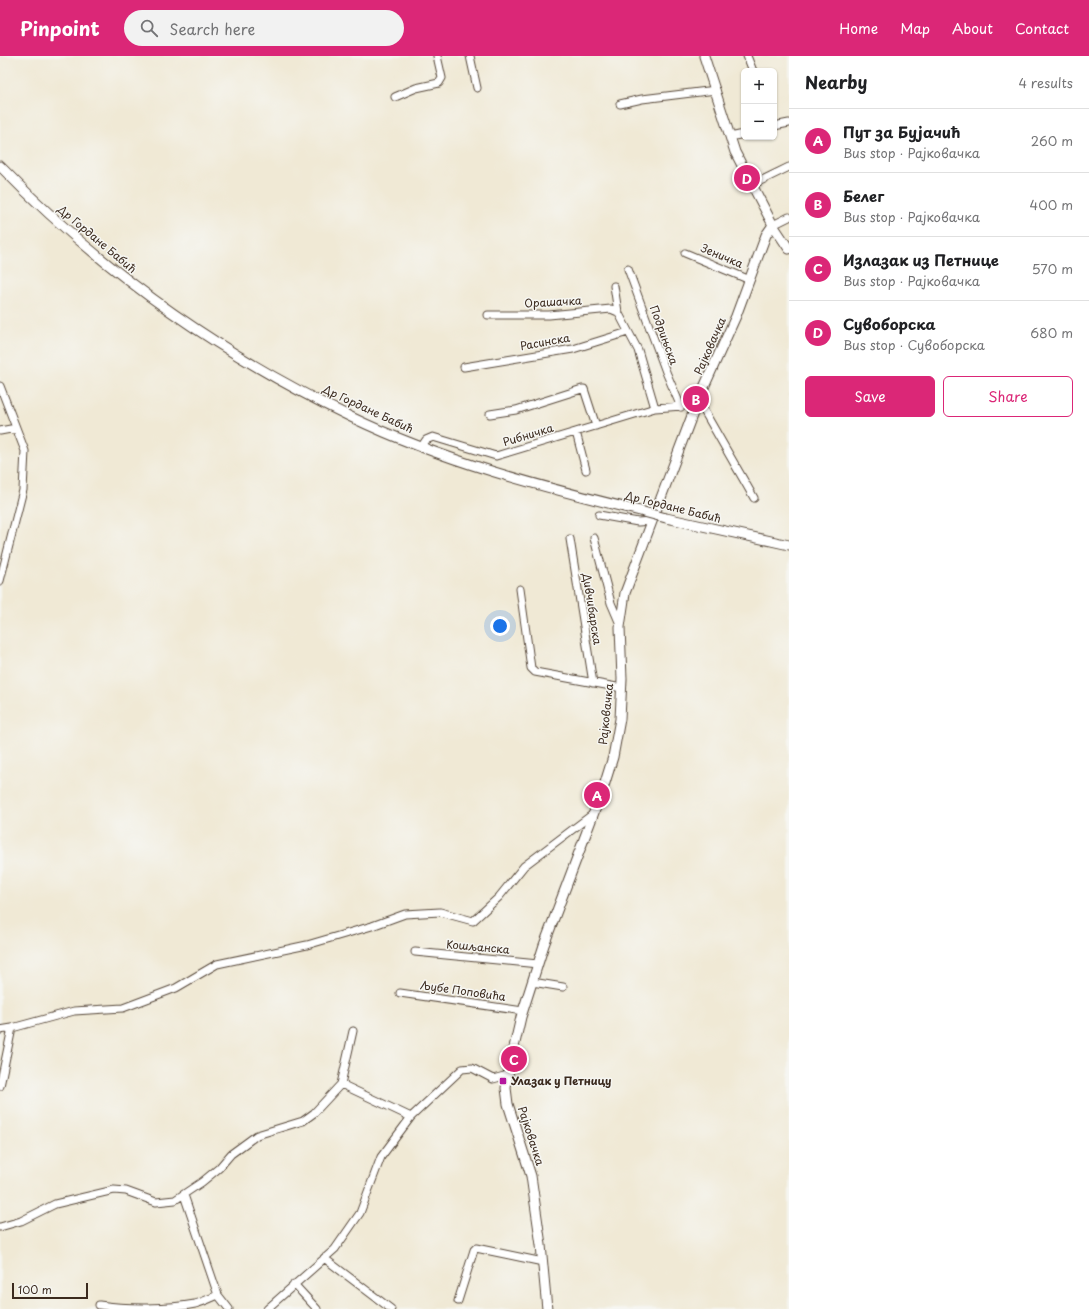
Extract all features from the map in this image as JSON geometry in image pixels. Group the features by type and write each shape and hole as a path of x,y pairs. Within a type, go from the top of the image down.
{"main road":[{"path":"704,56 730,137 752,185 773,225 789,249"},
{"name":"Др Гордане Бабић","path":"0,166 40,205 102,260 160,304 196,329 278,379 371,426 512,478 640,512 789,545"},
{"name":"Рајковачка","path":"547,1309 543,1262 530,1172 508,1104 506,1088 508,1075 523,1011 532,982 613,757 620,725 622,688 620,624 625,593 696,405 750,280 766,235 773,225"}],"street":[{"path":"394,97 416,88 439,83 442,78 438,56"},
{"path":"470,56 477,88"},
{"path":"747,56 752,68"},
{"path":"620,104 642,99 716,90"},
{"path":"777,125 789,123"},
{"path":"730,137 741,135"},
{"path":"752,185 789,167"},
{"path":"773,225 789,217"},
{"name":"Зеничка","path":"685,253 750,280"},
{"name":"Подрињска","path":"628,269 666,372 681,407"},
{"path":"614,286 618,312 636,344 644,364 655,408"},
{"name":"Орашачка","path":"488,315 549,315 611,309 618,312"},
{"name":"Расинска","path":"464,367 573,349 628,332"},
{"path":"0,386 25,451 23,490 0,582"},
{"path":"490,414 516,410 582,388 584,389 596,426"},
{"path":"696,405 703,409 754,498"},
{"name":"Рибничка","path":"422,446 426,440 432,437 496,456 655,408 696,405"},
{"path":"0,431 16,428"},
{"path":"576,432 586,470"},
{"path":"599,515 638,522 651,521"},
{"path":"594,538 611,603 620,624"},
{"name":"Дивчибарска","path":"570,539 593,683"},
{"path":"520,589 531,668 535,672 622,688"},
{"path":"0,1030 12,1028 74,1010 123,1008 176,988 217,964 307,945 372,926 405,914 440,912 473,921 500,897 524,866 593,814"},
{"name":"Кошљанска","path":"415,952 538,964"},
{"path":"532,982 563,987"},
{"name":"Љубе Поповића","path":"400,993 523,1011"},
{"path":"0,1086 12,1028"},
{"path":"0,1227 21,1221 55,1204 114,1190 126,1191 156,1202 175,1200 184,1195 219,1168 231,1154 257,1135 303,1121 314,1113 341,1084 353,1031"},
{"path":"267,1309 335,1249 360,1213 381,1157 411,1117 462,1069 472,1068 493,1079 508,1075"},
{"path":"341,1084 411,1117"},
{"path":"184,1195 218,1295 229,1309"},
{"path":"458,1301 474,1250 476,1248 543,1262"},
{"path":"324,1258 391,1309"},
{"path":"294,1284 317,1309"},
{"path":"99,1305 116,1307 171,1307 196,1304 218,1295"}],"place":[{"name":"Сувоборска","path":"747,178"},
{"name":"Белег","path":"696,399"},
{"name":"Пут за Бујачић","path":"597,795"},
{"name":"Излазак из Петнице","path":"514,1059"},
{"name":"Улазак у Петницу","path":"503,1081"}]}
